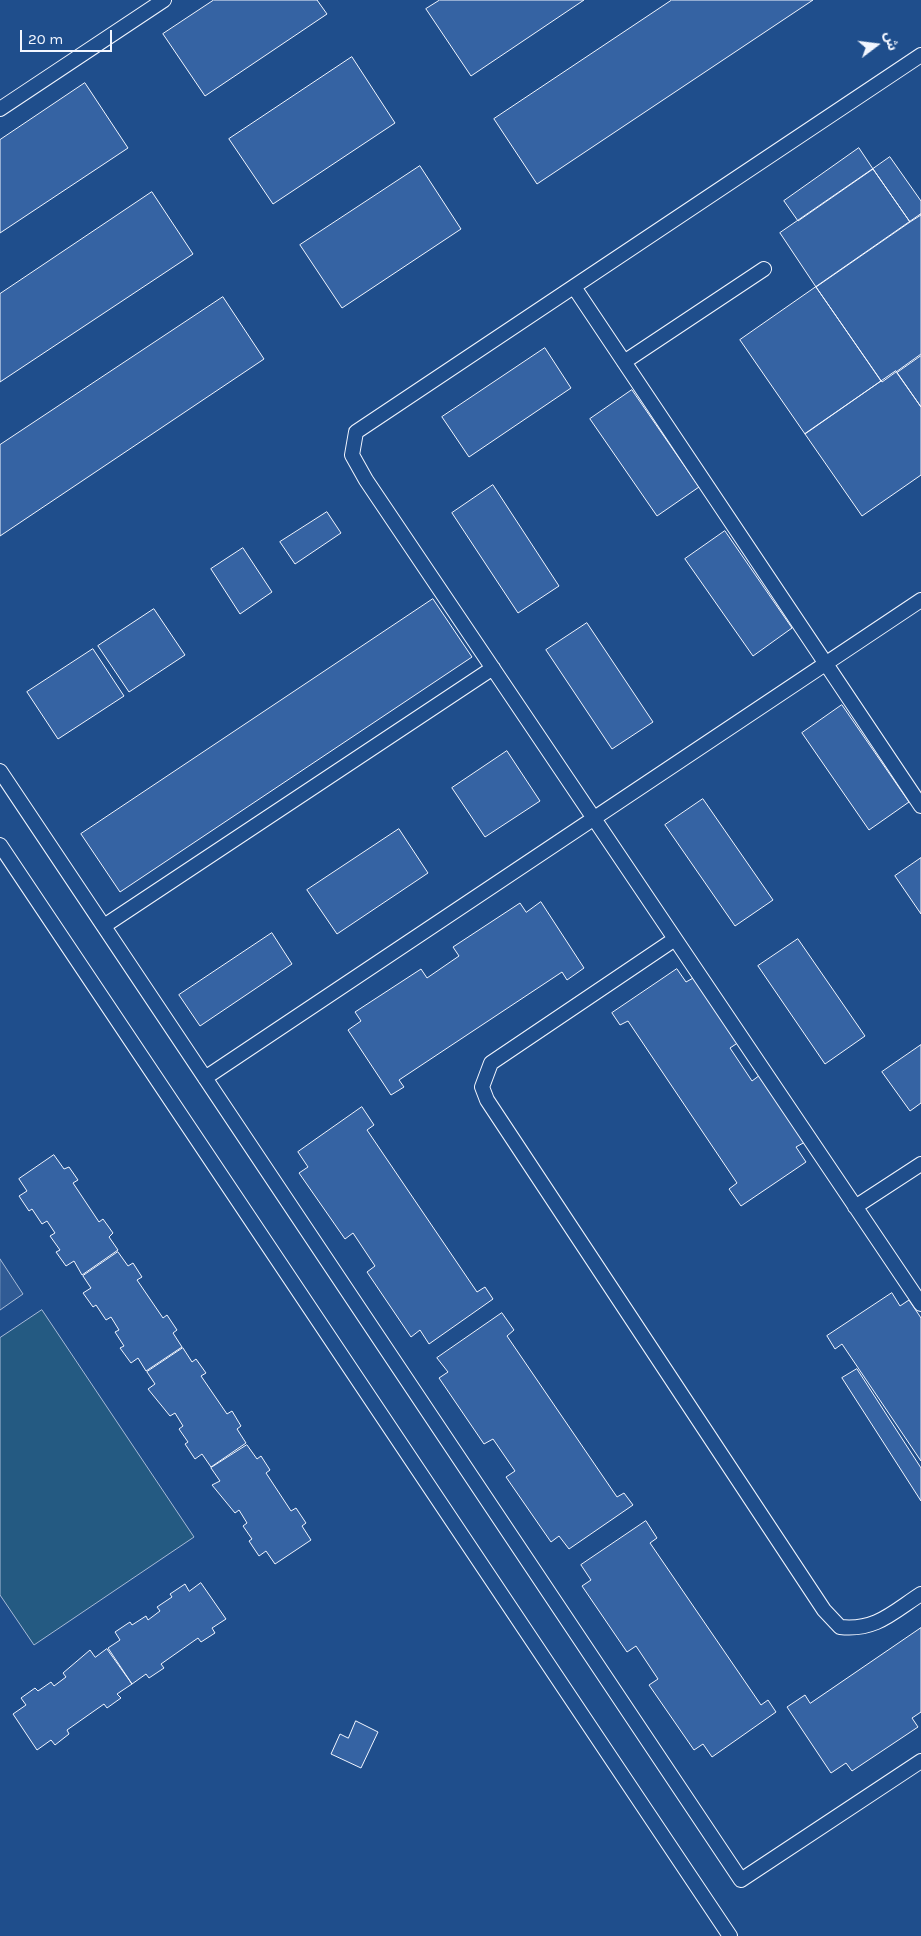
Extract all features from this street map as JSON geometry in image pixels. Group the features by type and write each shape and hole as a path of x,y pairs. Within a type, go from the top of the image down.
{"lane":[{"path":"0,109 164,0"},
{"path":"921,55 356,432 352,455 366,480 921,1304"},
{"path":"624,362 764,268"},
{"path":"574,287 921,806"},
{"path":"205,1078 921,600"},
{"path":"104,926 493,668"},
{"path":"0,771 741,1880 921,1761"},
{"path":"0,845 730,1936"},
{"path":"675,939 491,1063 482,1087 487,1100 824,1610 840,1628 855,1629 873,1626 921,1594"},
{"path":"856,1207 921,1164"}],"shaded area":[{"path":"0,1259 23,1294 0,1310"},
{"path":"42,1310 194,1537 34,1645 0,1595 0,1338"}],"building":[{"path":"214,0 317,0 327,14 205,96 163,34"},
{"path":"440,0 584,0 471,76 426,9"},
{"path":"672,0 813,0 537,184 494,119"},
{"path":"352,57 395,123 273,204 229,139"},
{"path":"85,83 128,148 0,233 0,140"},
{"path":"859,148 873,169 798,221 784,201"},
{"path":"890,157 921,201 921,215 910,222 873,169"},
{"path":"420,166 461,229 342,308 300,245"},
{"path":"873,169 910,222 816,287 780,233"},
{"path":"152,192 193,254 0,382 0,294"},
{"path":"921,214 921,354 882,382 816,287"},
{"path":"816,287 881,381 805,434 740,340"},
{"path":"223,297 264,359 0,536 0,445"},
{"path":"545,348 571,388 469,457 442,417"},
{"path":"921,356 921,407 897,373"},
{"path":"896,371 921,407 921,475 862,516 805,434"},
{"path":"632,390 699,487 657,516 590,419"},
{"path":"493,485 559,586 518,613 452,513"},
{"path":"327,512 341,533 295,564 280,542"},
{"path":"725,531 792,628 753,656 685,559"},
{"path":"243,548 272,592 240,614 211,569"},
{"path":"433,599 472,657 120,892 81,834"},
{"path":"154,609 185,655 129,692 98,646"},
{"path":"587,623 653,722 612,749 546,650"},
{"path":"93,649 124,696 58,739 27,692"},
{"path":"842,705 909,802 869,830 802,733"},
{"path":"507,751 540,801 485,837 452,788"},
{"path":"703,799 773,900 735,926 665,825"},
{"path":"399,829 428,873 337,934 307,890"},
{"path":"921,858 921,914 895,876"},
{"path":"541,902 584,968 567,980 562,972 399,1080 404,1087 391,1095 348,1030 361,1021 355,1012 421,969 427,978 459,956 453,947 520,903 526,912"},
{"path":"272,933 292,964 200,1026 179,995"},
{"path":"798,939 865,1036 825,1064 758,966"},
{"path":"677,969 686,982 695,977 739,1042 730,1048 752,1081 760,1075 805,1142 796,1147 806,1162 741,1206 729,1189 737,1183 628,1021 620,1025 612,1013"},
{"path":"921,1045 921,1103 910,1111 882,1072"},
{"path":"362,1107 374,1125 367,1130 477,1292 485,1287 493,1299 429,1344 420,1330 411,1337 367,1272 375,1266 353,1233 345,1239 299,1173 308,1167 298,1152"},
{"path":"54,1155 64,1169 69,1167 78,1180 73,1183 99,1222 103,1219 113,1233 109,1237 118,1250 82,1275 74,1261 66,1266 56,1252 60,1250 50,1236 55,1233 47,1221 42,1224 32,1209 29,1211 19,1196 27,1191 19,1179"},
{"path":"118,1252 128,1266 133,1263 142,1277 137,1280 163,1318 167,1315 177,1330 173,1333 182,1347 146,1371 138,1358 131,1363 120,1348 124,1346 115,1332 119,1330 111,1317 106,1320 96,1305 93,1307 83,1293 91,1288 83,1276"},
{"path":"892,1293 900,1306 909,1300 921,1318 921,1461 842,1344 835,1349 827,1336"},
{"path":"502,1313 514,1330 507,1336 617,1497 624,1493 633,1505 569,1549 559,1536 551,1542 506,1477 515,1471 493,1439 484,1444 439,1378 448,1372 437,1358"},
{"path":"183,1348 192,1362 196,1359 206,1373 201,1376 227,1414 232,1411 241,1426 237,1429 246,1443 211,1467 202,1454 195,1459 185,1444 188,1442 179,1429 183,1426 175,1413 170,1416 148,1389 155,1384 147,1372"},
{"path":"857,1369 921,1468 921,1501 842,1378"},
{"path":"247,1445 257,1459 261,1456 270,1470 266,1473 291,1511 296,1508 306,1523 302,1526 311,1540 275,1564 266,1551 259,1556 249,1541 252,1539 243,1526 247,1523 239,1510 235,1513 212,1485 220,1481 211,1468"},
{"path":"646,1521 657,1538 650,1543 761,1705 768,1700 776,1712 712,1757 703,1744 694,1750 649,1685 658,1679 636,1646 627,1652 582,1586 591,1580 581,1565"},
{"path":"201,1583 226,1619 212,1628 215,1633 201,1642 198,1638 161,1664 164,1668 149,1678 146,1674 132,1684 108,1648 120,1640 115,1632 130,1622 132,1625 146,1616 148,1620 160,1611 157,1607 172,1597 170,1594 185,1584 189,1591"},
{"path":"921,1628 921,1712 912,1718 918,1727 852,1771 846,1763 831,1773 787,1707 805,1695 810,1703"},
{"path":"107,1649 132,1684 117,1694 121,1698 107,1708 104,1704 67,1730 69,1734 55,1745 51,1740 37,1750 13,1714 26,1705 21,1698 35,1688 38,1691 51,1682 54,1686 66,1677 63,1673 90,1650 95,1657"},
{"path":"356,1721 378,1732 361,1768 331,1754 340,1734 348,1738"}]}
